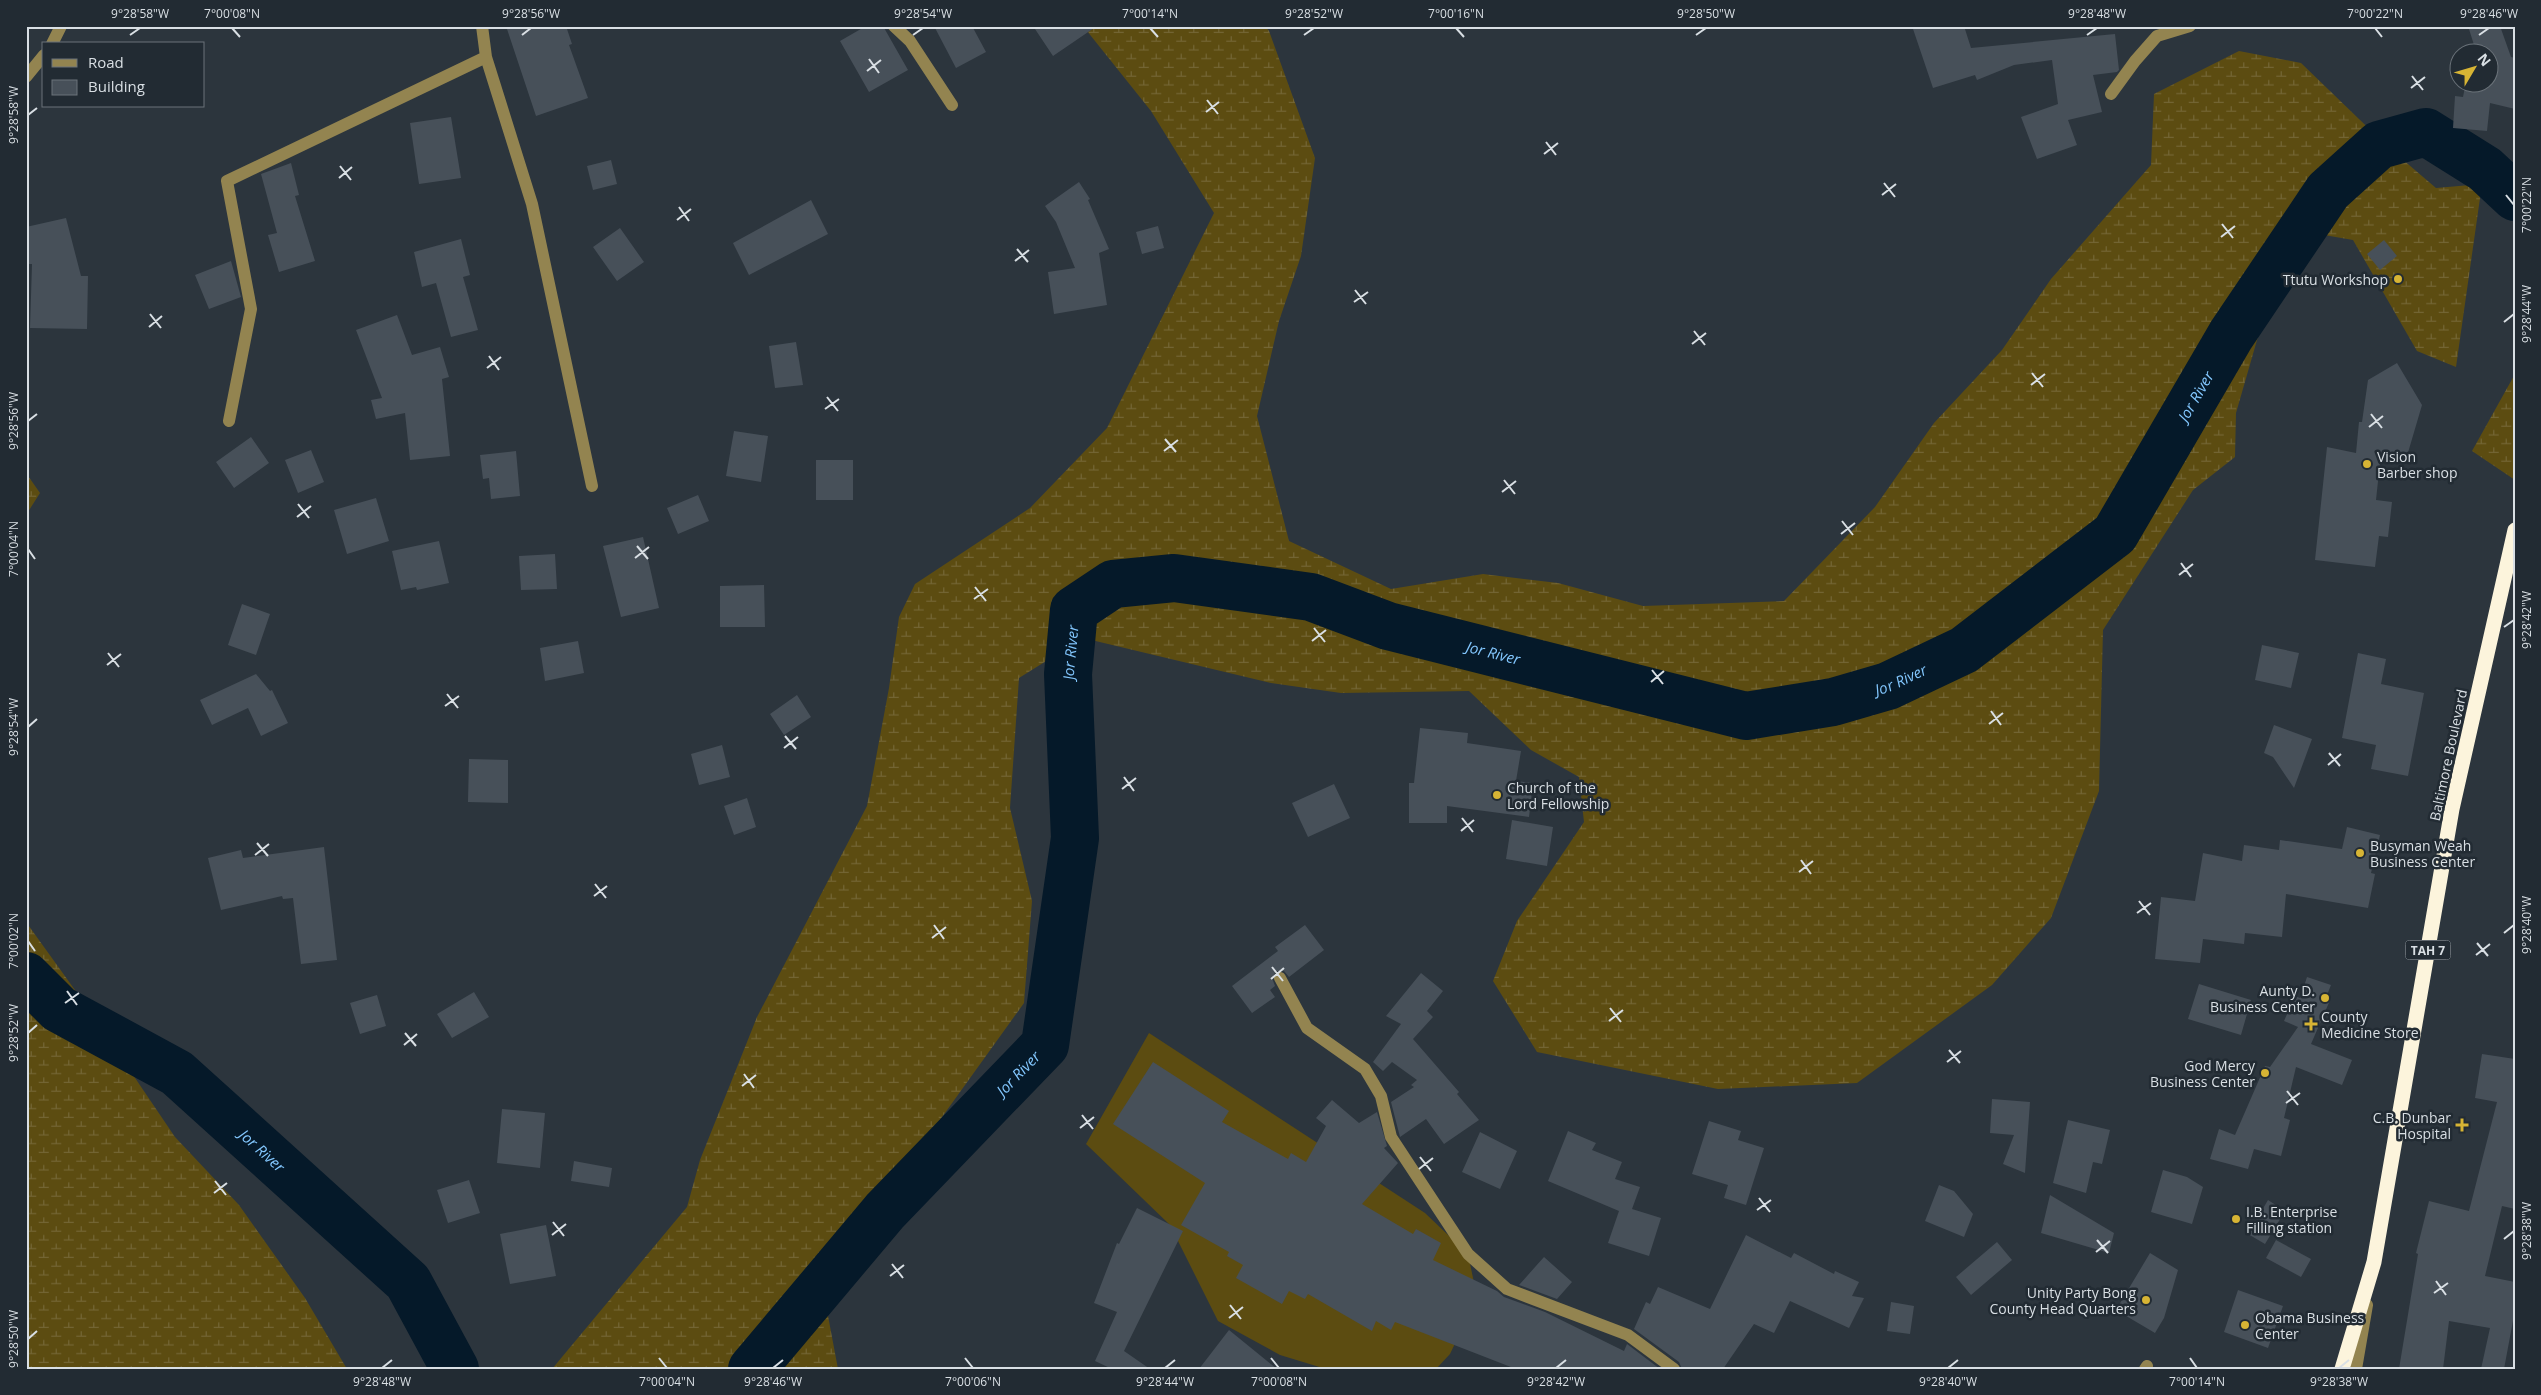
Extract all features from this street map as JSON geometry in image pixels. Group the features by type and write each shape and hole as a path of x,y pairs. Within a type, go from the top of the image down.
{"highway":[{"name":"Baltimore Boulevard","path":"2342,1369 2374,1262 2452,809 2515,530"}],"street":[{"path":"53,42 61,26"},
{"path":"482,26 486,57 532,204 592,486"},
{"path":"894,26 910,41 952,105"},
{"path":"2111,94 2135,61 2157,36 2190,26"},
{"path":"26,77 42,57"},
{"path":"229,421 252,308 227,181 486,57"},
{"path":"1280,978 1307,1028 1364,1069 1381,1096 1391,1137 1468,1254 1507,1289 1628,1335 1674,1369"},
{"path":"2356,1369 2374,1262"}],"green space":[{"path":"1083,26 1265,26 1269,31 1315,158 1301,256 1279,321 1257,416 1289,541 1391,589 1483,574 1558,583 1643,606 1784,601 1875,507 1934,423 2002,350 2051,279 2151,165 2154,94 2239,51 2301,63 2388,147 2436,188 2482,184 2456,367 2417,351 2353,240 2295,230 2272,288 2236,413 2235,457 2193,490 2103,630 2099,791 2051,918 1992,985 1857,1083 1718,1089 1537,1052 1493,981 1517,921 1584,822 1579,777 1531,750 1469,691 1341,693 1271,683 1083,638 1019,678 1010,808 1032,901 1024,1003 822,1284 838,1369 552,1369 687,1207 700,1160 757,1017 867,806 889,688 899,617 915,584 1030,508 1107,428 1214,213 1151,111"},
{"path":"2515,374 2515,480 2472,451"},
{"path":"26,473 40,493 26,515"},
{"path":"26,922 85,1004 175,1137 239,1205 305,1298 347,1369 32,1369 26,1366"},
{"path":"1149,1033 1425,1213 1468,1254 1477,1297 1450,1354 1436,1369 1326,1369 1280,1355 1218,1321 1170,1225 1086,1144"}],"building":[{"path":"506,26 566,26 572,44 569,45 588,98 536,116"},
{"path":"866,26 883,26 908,70 869,92 840,41"},
{"path":"934,26 972,26 986,52 956,68"},
{"path":"1033,26 1097,26 1053,56"},
{"path":"1912,26 1964,26 1971,48 2115,34 2119,70 2117,72 2093,75 2102,112 2068,120 2077,145 2037,159 2021,117 2058,104 2052,60 2014,65 1977,80 1975,75 1933,88"},
{"path":"2468,26 2500,26 2511,57 2515,58 2515,109 2490,103 2487,131 2453,128 2455,96 2463,97 2464,92 2498,92 2498,42 2473,42"},
{"path":"451,117 461,178 419,184 410,123"},
{"path":"611,160 617,184 593,190 587,166"},
{"path":"291,163 299,195 295,196 315,261 279,272 268,235 277,233 261,174"},
{"path":"1079,182 1090,199 1088,200 1109,249 1099,253 1107,305 1054,314 1048,272 1075,268 1056,222 1045,206"},
{"path":"811,200 828,234 749,275 733,243"},
{"path":"66,218 81,276 88,276 87,329 30,328 32,264 26,264 26,227"},
{"path":"1158,226 1164,248 1142,254 1136,232"},
{"path":"620,228 644,262 617,281 593,247"},
{"path":"461,239 470,275 463,277 478,330 451,337 436,283 422,287 414,252"},
{"path":"2384,240 2397,256 2380,270 2367,254"},
{"path":"231,261 241,297 209,309 195,275"},
{"path":"397,315 412,355 440,347 449,377 442,379 450,456 410,460 405,413 376,419 371,400 382,398 356,330"},
{"path":"796,342 803,385 775,388 769,346"},
{"path":"2397,363 2422,405 2407,456 2381,453 2376,500 2392,502 2388,537 2379,536 2375,567 2315,560 2327,447 2356,453 2359,422 2362,422 2368,380"},
{"path":"734,431 768,436 761,482 726,476"},
{"path":"251,437 269,463 234,488 216,462"},
{"path":"311,450 324,482 298,493 285,460"},
{"path":"516,451 520,496 491,499 489,478 483,479 480,455"},
{"path":"816,460 853,460 853,500 816,500"},
{"path":"698,495 709,521 678,534 667,508"},
{"path":"376,498 389,541 347,554 334,510"},
{"path":"643,537 659,608 621,617 603,546"},
{"path":"439,541 449,583 417,590 416,587 401,590 392,551"},
{"path":"555,554 557,589 521,590 519,556"},
{"path":"764,585 765,627 720,627 720,586"},
{"path":"242,604 270,614 256,655 228,645"},
{"path":"578,641 584,673 545,681 540,648"},
{"path":"2262,645 2299,653 2291,688 2255,680"},
{"path":"2358,653 2386,659 2381,684 2424,693 2408,776 2371,769 2376,745 2342,738"},
{"path":"256,674 270,691 272,690 288,723 261,736 248,708 212,725 200,700"},
{"path":"797,695 811,717 784,735 770,714"},
{"path":"2274,725 2312,739 2294,788 2273,757 2264,753"},
{"path":"1420,728 1468,733 1467,743 1521,751 1516,781 1533,783 1529,817 1447,806 1447,823 1409,823 1409,783 1414,783"},
{"path":"722,745 730,777 699,785 691,754"},
{"path":"469,759 508,760 508,803 468,802"},
{"path":"1334,784 1350,818 1308,837 1292,803"},
{"path":"747,798 756,827 734,835 724,806"},
{"path":"1512,820 1553,827 1547,866 1506,859"},
{"path":"2347,827 2380,835 2371,873 2375,874 2368,908 2286,894 2282,937 2245,933 2244,944 2203,939 2200,963 2155,959 2161,897 2195,901 2203,853 2242,861 2244,845 2279,850 2280,840 2342,849"},
{"path":"324,847 337,960 301,964 293,898 283,899 282,896 221,910 208,858 241,850 243,858"},
{"path":"1305,925 1324,950 1289,977 1284,971 1276,971 1272,978 1275,986 1270,990 1275,997 1252,1013 1232,986 1278,951 1275,947"},
{"path":"1421,973 1443,991 1427,1011 1433,1017 1413,1039 1459,1092 1457,1094 1479,1120 1444,1144 1426,1119 1400,1137 1391,1102 1414,1087 1411,1085 1417,1080 1392,1062 1383,1071 1373,1062 1401,1024 1386,1016"},
{"path":"2307,977 2331,985 2327,995 2331,998 2311,1044 2352,1060 2342,1085 2296,1067 2284,1118 2290,1120 2281,1156 2254,1149 2248,1169 2210,1159 2219,1129 2235,1135 2265,1066 2270,1067 2298,1027 2284,1021 2295,996 2300,998"},
{"path":"2199,984 2251,1000 2241,1035 2188,1019"},
{"path":"474,992 489,1017 452,1038 437,1014"},
{"path":"377,995 386,1026 360,1034 350,1003"},
{"path":"2482,1054 2515,1059 2515,1209 2502,1206 2485,1276 2515,1282 2515,1310 2504,1369 2481,1369 2490,1328 2449,1321 2443,1369 2399,1369 2418,1254 2416,1253 2429,1201 2469,1211 2497,1102 2475,1098"},
{"path":"1153,1062 1229,1111 1222,1122 1288,1159 1291,1153 1306,1162 1326,1126 1316,1118 1332,1100 1359,1123 1377,1112 1387,1146 1384,1148 1398,1163 1362,1204 1413,1234 1416,1229 1441,1243 1433,1260 1497,1291 1504,1297 1545,1312 1624,1351 1627,1344 1660,1369 1516,1369 1395,1322 1391,1330 1376,1321 1372,1331 1308,1294 1305,1299 1289,1291 1282,1304 1236,1278 1243,1265 1227,1256 1229,1252 1181,1225 1205,1183 1113,1124"},
{"path":"1992,1099 2030,1102 2025,1173 2003,1164 2014,1135 1990,1133"},
{"path":"502,1109 545,1113 540,1168 497,1163"},
{"path":"2068,1120 2110,1130 2102,1164 2093,1162 2086,1193 2053,1183"},
{"path":"1709,1121 1741,1131 1738,1140 1764,1148 1746,1205 1724,1198 1728,1185 1692,1174"},
{"path":"1568,1131 1596,1143 1592,1150 1622,1162 1615,1179 1640,1187 1632,1209 1661,1218 1649,1256 1608,1243 1619,1211 1548,1181"},
{"path":"1480,1132 1517,1151 1500,1189 1462,1172"},
{"path":"574,1161 612,1168 609,1187 571,1181"},
{"path":"2163,1170 2187,1177 2203,1187 2192,1224 2151,1212"},
{"path":"469,1180 480,1213 448,1223 437,1190"},
{"path":"1939,1185 1954,1191 1973,1214 1964,1237 1925,1221"},
{"path":"2050,1195 2114,1233 2109,1253 2041,1233"},
{"path":"2268,1200 2285,1211 2265,1244 2248,1234"},
{"path":"1137,1208 1183,1231 1124,1351 1150,1369 1112,1369 1095,1361 1117,1312 1094,1303 1117,1243 1119,1244"},
{"path":"546,1225 556,1276 510,1284 500,1234"},
{"path":"1746,1235 1791,1258 1794,1253 1834,1274 1835,1271 1859,1282 1852,1296 1864,1298 1849,1328 1790,1301 1774,1333 1754,1324 1723,1369 1682,1369 1679,1362 1634,1329 1646,1302 1650,1304 1658,1287 1710,1309"},
{"path":"2276,1240 2311,1259 2301,1277 2266,1258"},
{"path":"1997,1242 2012,1260 1971,1295 1956,1277"},
{"path":"2150,1253 2178,1270 2164,1318 2155,1333 2116,1310"},
{"path":"1544,1257 1572,1282 1557,1299 1519,1285"},
{"path":"2238,1290 2283,1306 2268,1348 2224,1332"},
{"path":"1891,1302 1914,1306 1910,1334 1887,1331"},
{"path":"1229,1330 1277,1369 1199,1369"}],"waterway":[{"name":"Jor River","path":"752,1369 885,1211 1045,1045 1075,838 1068,674 1074,610 1113,584 1174,578 1311,597 1388,626 1746,716 1833,702 1888,686 1964,650 2115,534 2231,335 2328,191 2379,145 2426,132 2485,169 2515,197"},
{"name":"Jor River","path":"26,976 59,1009 177,1073 408,1282 455,1369"}],"place":[{"name":"Ttutu Workshop","path":"2398,279"},
{"name":"Vision Barber shop","path":"2367,464"},
{"name":"Church of the Lord Fellowship","path":"1497,795"},
{"name":"Busyman Weah Business Center","path":"2360,853"},
{"name":"Aunty D. Business Center","path":"2325,998"},
{"name":"County Medicine Store","path":"2311,1024"},
{"name":"God Mercy Business Center","path":"2265,1073"},
{"name":"C.B. Dunbar Hospital","path":"2462,1125"},
{"name":"I.B. Enterprise Filling station","path":"2236,1219"},
{"name":"Unity Party Bong County Head Quarters","path":"2146,1300"},
{"name":"Obama Business Center","path":"2245,1325"}]}
